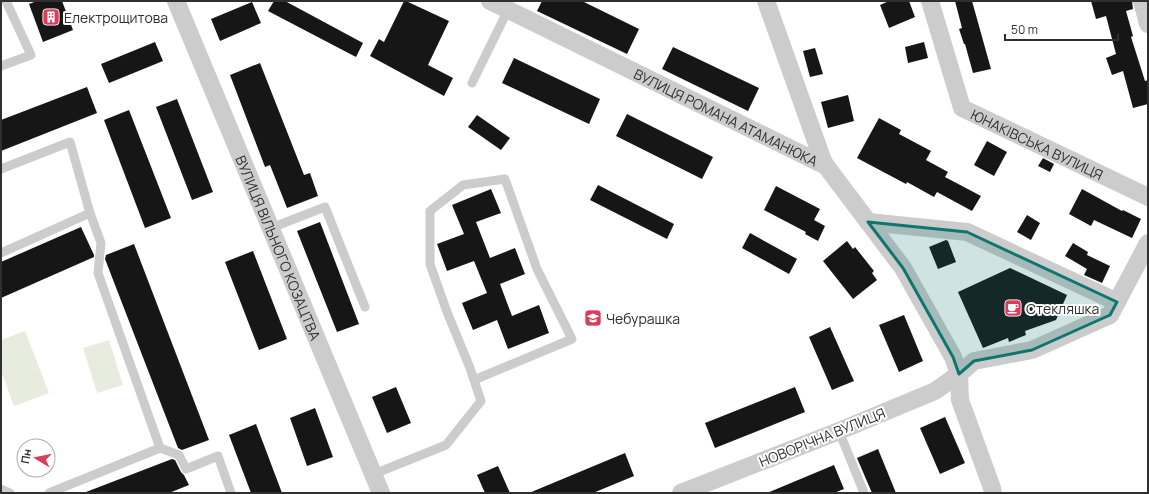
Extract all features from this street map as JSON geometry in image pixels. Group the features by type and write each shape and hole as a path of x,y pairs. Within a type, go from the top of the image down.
{"street":[{"name":"ВУЛИЦЯ ВІЛЬНОГО КОЗАЦТВА","path":"176,1 381,493"},
{"name":"ВУЛИЦЯ РОМАНА АТАМАНЮКА","path":"490,1 826,166 903,268 953,357 958,374 960,400 992,488 992,493"},
{"path":"766,1 826,166"},
{"name":"ЮНАКІВСЬКА ВУЛИЦЯ","path":"930,1 962,108 1148,197"},
{"path":"1142,1 1148,24"},
{"path":"868,222 967,232 1114,308"},
{"path":"958,374 974,361 1032,350 1114,308 1148,242"},
{"name":"НОВОРІЧНА ВУЛИЦЯ","path":"681,493 839,431 935,391 958,374"}],"lane":[{"path":"1,66 31,55 6,1"},
{"path":"472,83 508,10"},
{"path":"1,169 70,142 90,213 101,243 98,273 160,448"},
{"path":"374,474 446,445 481,401 474,380 470,368 447,312 430,264 430,211 463,185 505,179 538,269 572,339 474,380"},
{"path":"271,228 325,207 365,307"},
{"path":"1,253 90,213"},
{"path":"839,431 864,493"},
{"path":"49,493 160,448 179,455 186,469 218,456 231,493"},
{"path":"1,489 10,493"}],"highlighted area":[{"path":"868,222 967,232 1117,302 1110,315 1032,350 974,361 959,374 953,357 903,268"}],"shaded area":[{"path":"25,331 49,393 14,406 1,371 1,340"},
{"path":"109,340 123,385 97,393 83,348"}],"building":[{"name":"Електрощитова","path":"37,1 62,1 73,30 43,42 29,4"},
{"path":"274,1 285,1 363,43 356,57 268,11"},
{"path":"404,1 449,21 428,65 453,78 444,96 370,56 379,39 384,42"},
{"path":"542,1 582,1 639,29 627,54 537,11"},
{"path":"889,1 909,1 915,17 889,28 880,5"},
{"path":"955,1 972,1 991,69 973,73 959,29 962,28"},
{"path":"1091,1 1132,1 1133,9 1126,11 1133,36 1131,37 1145,81 1148,80 1148,104 1133,108 1123,71 1112,75 1106,58 1116,54 1106,16 1096,19"},
{"path":"252,2 261,23 220,41 211,19"},
{"path":"155,42 163,61 109,83 101,64"},
{"path":"924,42 928,58 908,63 905,47"},
{"path":"673,47 759,88 748,111 662,69"},
{"path":"815,48 823,74 810,77 803,51"},
{"path":"514,58 600,99 589,124 502,83"},
{"path":"260,63 304,175 310,173 318,196 287,208 270,165 265,167 230,75"},
{"path":"87,87 97,113 1,151 1,120"},
{"path":"848,95 854,121 828,128 821,102"},
{"path":"177,99 213,192 192,200 156,107"},
{"path":"129,110 171,218 145,228 104,120"},
{"path":"627,114 713,157 702,179 616,136"},
{"path":"477,115 510,138 501,150 468,127"},
{"path":"879,118 901,130 899,134 931,151 926,160 948,172 945,177 981,196 972,211 937,192 934,197 857,158"},
{"path":"987,141 1007,152 994,176 974,165"},
{"path":"1043,158 1054,164 1050,172 1038,166"},
{"path":"598,185 674,224 667,239 590,200"},
{"path":"776,186 820,209 814,220 825,226 818,241 805,234 806,232 764,210"},
{"path":"491,189 501,213 476,222 490,258 515,248 525,274 500,284 512,316 539,305 549,333 508,349 497,320 473,330 462,303 487,293 474,261 447,271 437,244 464,234 452,205"},
{"path":"1082,189 1122,211 1123,210 1141,219 1132,238 1094,220 1091,226 1069,214"},
{"path":"1027,215 1040,223 1031,240 1017,232"},
{"path":"320,222 359,324 337,332 297,231"},
{"path":"81,227 94,257 1,298 1,262"},
{"path":"750,233 797,259 789,274 742,248"},
{"path":"946,240 948,241 956,262 938,269 929,247"},
{"path":"847,241 853,249 855,247 874,271 872,273 877,280 853,299 823,261"},
{"path":"1073,243 1088,252 1087,255 1110,266 1102,283 1084,275 1087,269 1065,256"},
{"path":"134,244 209,440 182,450 178,448 105,259 106,255"},
{"path":"253,251 287,339 259,350 225,262"},
{"name":"Стекляшка","path":"1010,268 1067,295 1056,320 1025,331 1026,335 1009,342 1008,338 983,348 958,292"},
{"path":"904,315 923,361 899,372 879,325"},
{"path":"830,327 854,381 832,390 809,337"},
{"path":"396,387 411,423 387,433 372,397"},
{"path":"795,387 805,412 715,448 705,423"},
{"path":"315,408 333,457 307,466 290,418"},
{"path":"945,417 965,463 940,474 920,428"},
{"path":"256,424 282,493 251,493 229,435"},
{"path":"878,449 896,493 872,493 857,458"},
{"path":"625,453 634,476 593,493 529,493"},
{"path":"172,459 175,460 189,485 169,493 86,493 86,492"},
{"path":"834,465 844,489 834,493 767,493"},
{"path":"498,466 510,493 485,493 477,475"}],"place":[{"name":"Електрощитова","path":"51,17"},
{"name":"Стекляшка","path":"1013,308"},
{"name":"Чебурашка","path":"593,318"}]}
